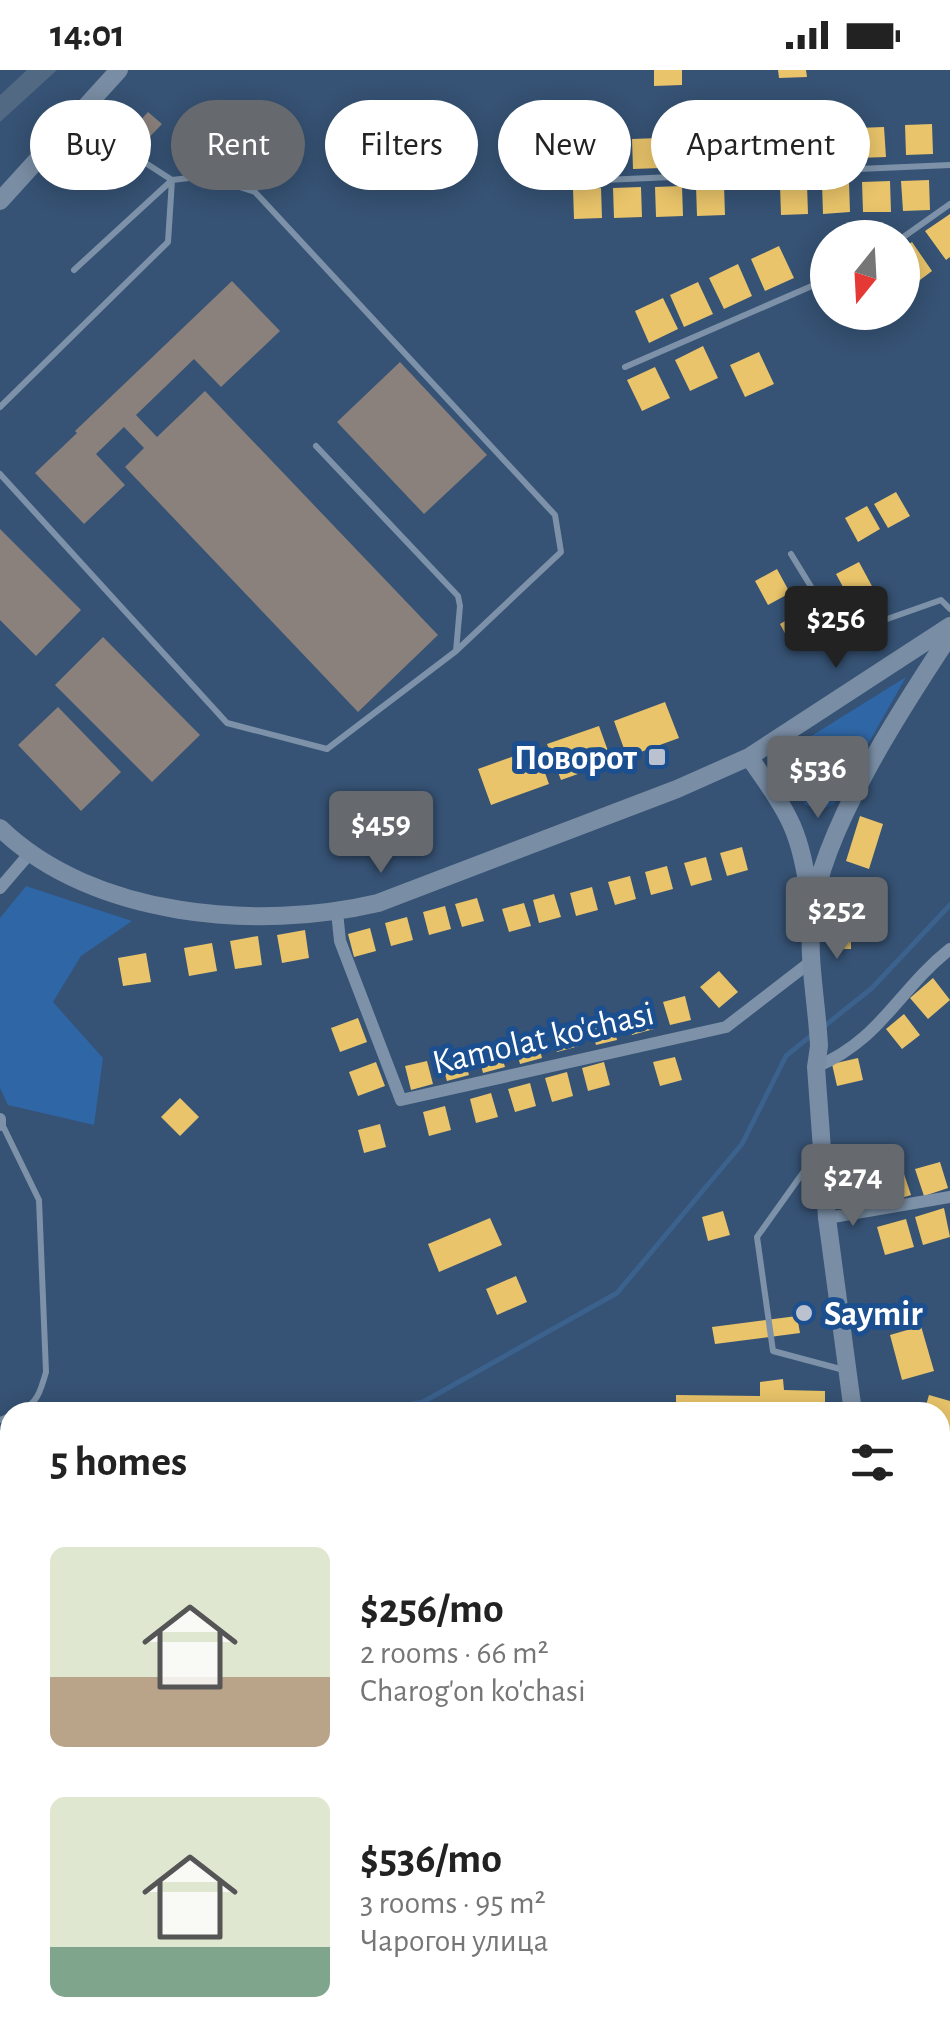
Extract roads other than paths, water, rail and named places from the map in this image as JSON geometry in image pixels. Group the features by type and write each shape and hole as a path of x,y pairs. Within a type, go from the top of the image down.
{"main road":[{"path":"90,100 119,70"},
{"path":"0,201 30,167"},
{"path":"0,828 30,853 103,889 183,910 260,918 337,912 397,896 677,789 748,757 950,626"},
{"path":"812,914 848,806 950,634"},
{"path":"748,757 788,814 799,837 812,914 816,1067 827,1218 851,1402"}],"street":[{"path":"0,888 30,853"},
{"name":"Kamolat ko'chasi","path":"337,912 340,941 401,1100 726,1027 813,960"},
{"path":"816,1067 844,1056 877,1028 924,970 950,949"},
{"path":"827,1218 950,1197"}],"lane":[{"path":"631,179 950,166"},
{"path":"74,270 171,181"},
{"path":"0,407 168,242 171,190"},
{"path":"0,474 227,723 326,749 456,651 561,552 555,515 255,192 249,190"},
{"path":"920,225 950,204"},
{"path":"625,366 810,287"},
{"path":"316,446 458,596 456,651"},
{"path":"792,554 832,621 844,630 856,630 942,600 950,609"},
{"path":"0,1122 39,1200 46,1372 41,1393 33,1402"},
{"path":"823,1144 757,1236 773,1351 845,1370"}],"waterway":[{"path":"822,1028 872,988 950,905"},
{"path":"423,1402 617,1293 742,1144 786,1056 813,1034"}],"place":[{"name":"Поворот","path":"657,757"},
{"name":"Saymir","path":"804,1313"}]}
